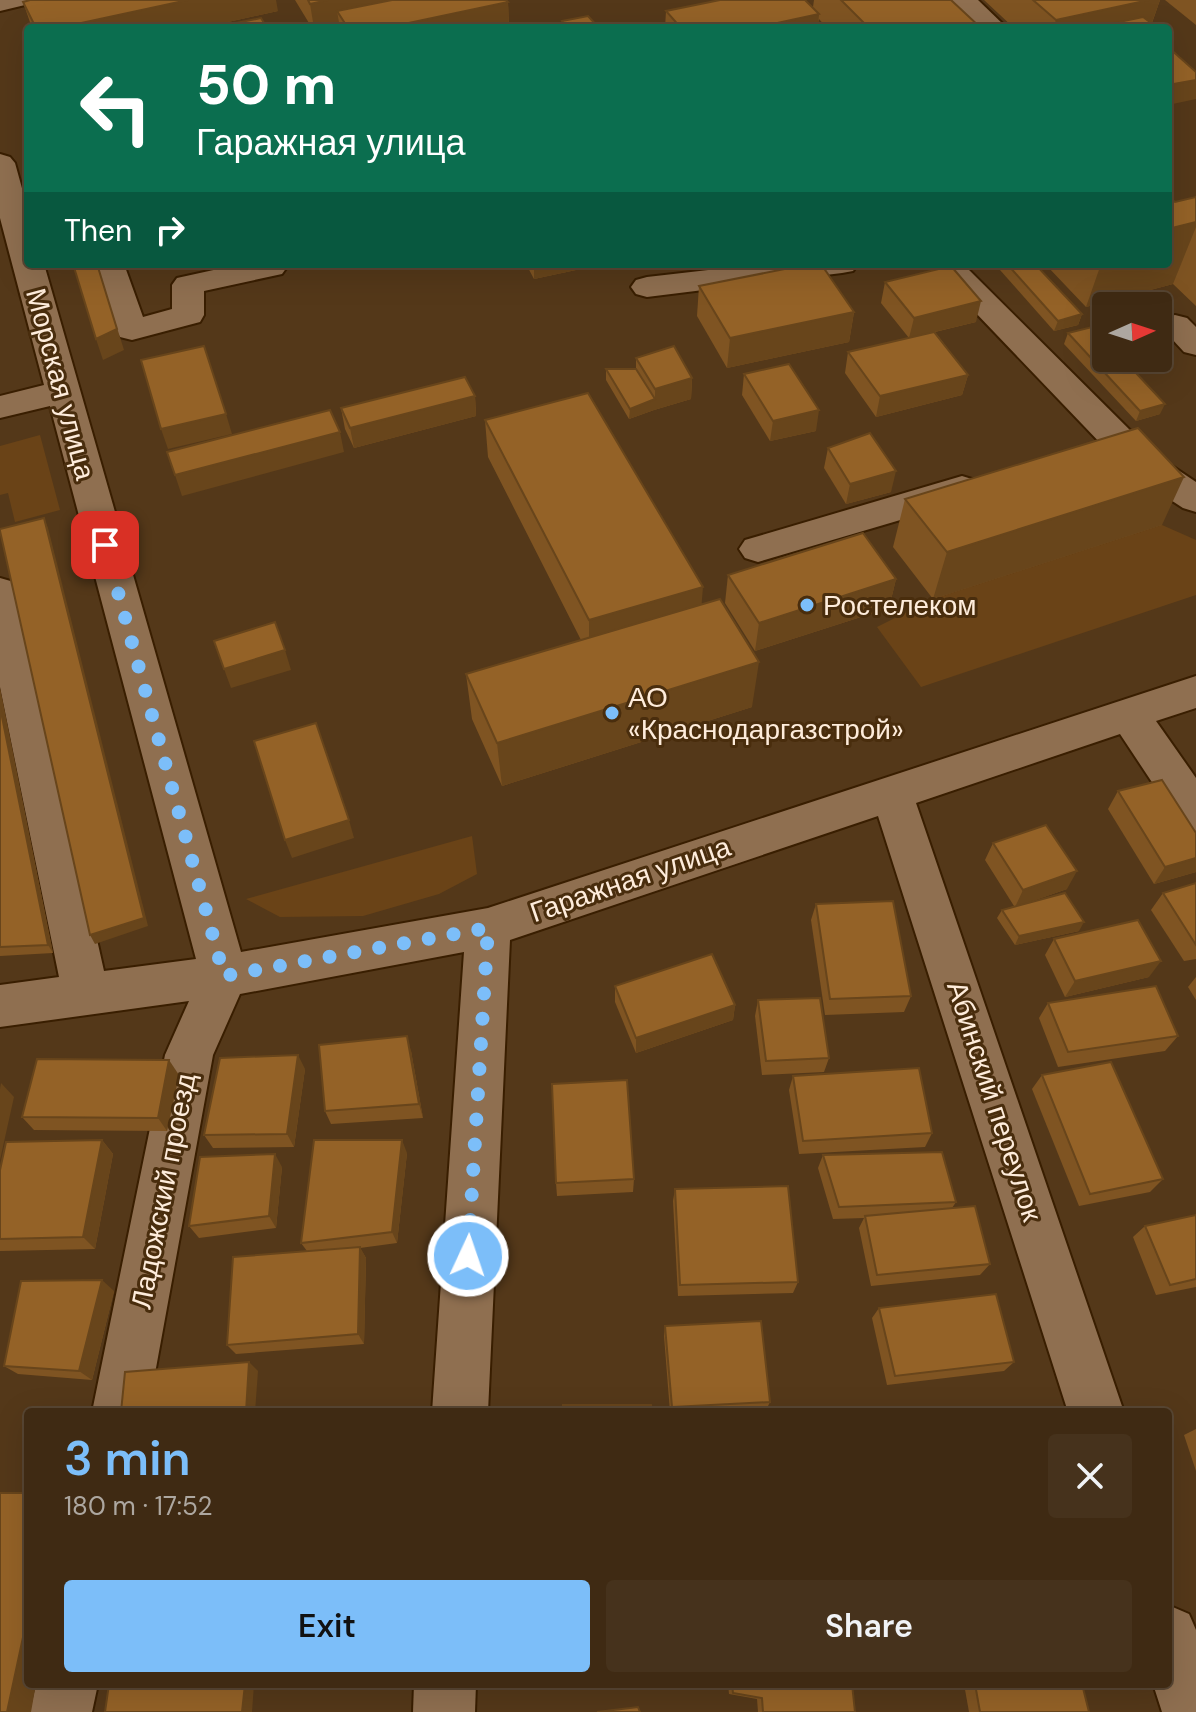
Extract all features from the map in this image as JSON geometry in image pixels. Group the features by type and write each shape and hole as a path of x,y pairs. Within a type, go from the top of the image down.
{"street":[{"path":"0,3 16,0"},
{"path":"963,0 990,24"},
{"name":"Морская улица","path":"0,163 24,264"},
{"name":"Морская улица","path":"25,268 63,391 224,976"},
{"path":"109,268 132,330 188,315 188,285 266,268"},
{"path":"647,287 808,268"},
{"path":"949,268 1106,447 1141,463 1196,499"},
{"path":"0,407 63,391"},
{"path":"758,549 1000,478"},
{"path":"0,592 86,996"},
{"name":"Гаражная улица","path":"0,1006 224,976 488,928 890,791 1196,692"},
{"path":"1129,714 1196,813"},
{"name":"Абинский переулок","path":"890,791 918,865 1095,1408"},
{"path":"460,1408 488,928"},
{"name":"Ладожский проезд","path":"121,1408 189,1055 224,976"},
{"path":"1172,1647 1193,1712"},
{"path":"61,1712 66,1688"},
{"path":"444,1712 445,1688"}],"shaded area":[{"path":"40,435 60,510 15,522 8,493 0,495 0,446"},
{"path":"1162,525 1196,540 1196,595 921,687 877,627 933,599"},
{"path":"472,836 477,874 439,894 363,916 280,917 246,899"}],"building":[{"path":"188,0 77,24 34,24 23,2"},
{"path":"392,0 508,2 404,24 345,24 337,11"},
{"path":"720,0 805,0 819,14 773,24 677,24 666,11"},
{"path":"841,0 951,0 977,24 865,24"},
{"path":"1033,0 1149,0 1056,20"},
{"path":"588,16 595,24 564,24 562,21"},
{"path":"1143,17 1153,24 1109,24"},
{"path":"261,18 265,24 231,24"},
{"path":"1172,51 1196,72 1196,80 1172,84"},
{"path":"1196,197 1196,222 1172,228 1172,199 1175,202"},
{"path":"74,268 98,268 117,329 96,339"},
{"path":"790,268 824,268 854,312 730,338 699,286"},
{"path":"953,268 981,301 914,318 885,282"},
{"path":"1011,268 1039,268 1082,314 1058,321"},
{"path":"1092,327 1092,359 1068,333"},
{"path":"934,332 968,375 880,396 848,352"},
{"path":"204,346 226,414 161,429 141,360"},
{"path":"674,346 692,378 655,389 636,358"},
{"path":"789,364 819,410 773,421 744,374"},
{"path":"606,369 636,369 655,399 630,409"},
{"path":"1104,372 1135,372 1165,404 1140,411"},
{"path":"465,377 475,396 350,428 341,408"},
{"path":"588,393 703,587 589,620 485,420"},
{"path":"330,410 340,432 175,475 167,452"},
{"path":"1138,428 1184,477 947,552 905,499"},
{"path":"870,433 896,471 850,484 828,448"},
{"path":"44,518 144,918 90,935 0,531"},
{"path":"863,533 896,579 759,623 728,575"},
{"path":"720,599 759,662 497,743 466,674"},
{"path":"275,622 285,650 224,669 214,641"},
{"path":"0,707 48,945 0,947"},
{"path":"316,723 349,820 285,840 254,741"},
{"path":"1162,780 1196,833 1196,858 1165,867 1118,791"},
{"path":"1046,825 1077,871 1023,890 993,843"},
{"path":"1196,883 1196,945 1163,893"},
{"path":"1065,893 1084,922 1019,936 1002,910"},
{"path":"893,901 911,996 830,999 816,904"},
{"path":"1138,920 1161,961 1075,981 1054,939"},
{"path":"712,954 735,1005 636,1038 615,986"},
{"path":"1156,986 1178,1036 1068,1052 1048,1003"},
{"path":"820,998 829,1058 766,1061 758,1000"},
{"path":"407,1036 419,1104 325,1111 319,1045"},
{"path":"298,1055 287,1134 204,1135 220,1058"},
{"path":"37,1059 169,1060 158,1118 22,1117"},
{"path":"1111,1062 1163,1179 1090,1194 1042,1075"},
{"path":"919,1068 932,1133 803,1141 793,1076"},
{"path":"627,1080 634,1179 556,1183 552,1084"},
{"path":"102,1140 83,1237 0,1239 0,1170 6,1142"},
{"path":"314,1140 402,1140 392,1232 301,1243"},
{"path":"942,1152 956,1202 839,1207 823,1155"},
{"path":"275,1154 269,1216 189,1226 200,1157"},
{"path":"788,1186 798,1282 680,1285 675,1189"},
{"path":"975,1206 990,1264 877,1275 865,1216"},
{"path":"1196,1215 1196,1279 1170,1285 1145,1226"},
{"path":"360,1247 358,1334 227,1345 233,1257"},
{"path":"102,1280 79,1371 4,1366 21,1281"},
{"path":"996,1294 1014,1362 895,1376 879,1308"},
{"path":"761,1321 770,1402 672,1407 665,1326"},
{"path":"249,1362 246,1408 121,1408 125,1372"},
{"path":"563,1405 651,1405 651,1408 563,1408"},
{"path":"0,1493 24,1493 24,1633 7,1712 0,1712"},
{"path":"108,1688 245,1688 242,1712 105,1712"},
{"path":"732,1688 852,1688 855,1712 763,1712 762,1698 733,1693"},
{"path":"976,1688 1083,1688 1089,1712 980,1712"},
{"path":"638,1707 640,1712 597,1712"}],"place":[{"name":"Ростелеком","path":"807,605"},
{"name":"АО «Краснодаргазстрой»","path":"612,713"}],"route":[{"path":"105,545 224,976 488,928 468,1256"}]}
